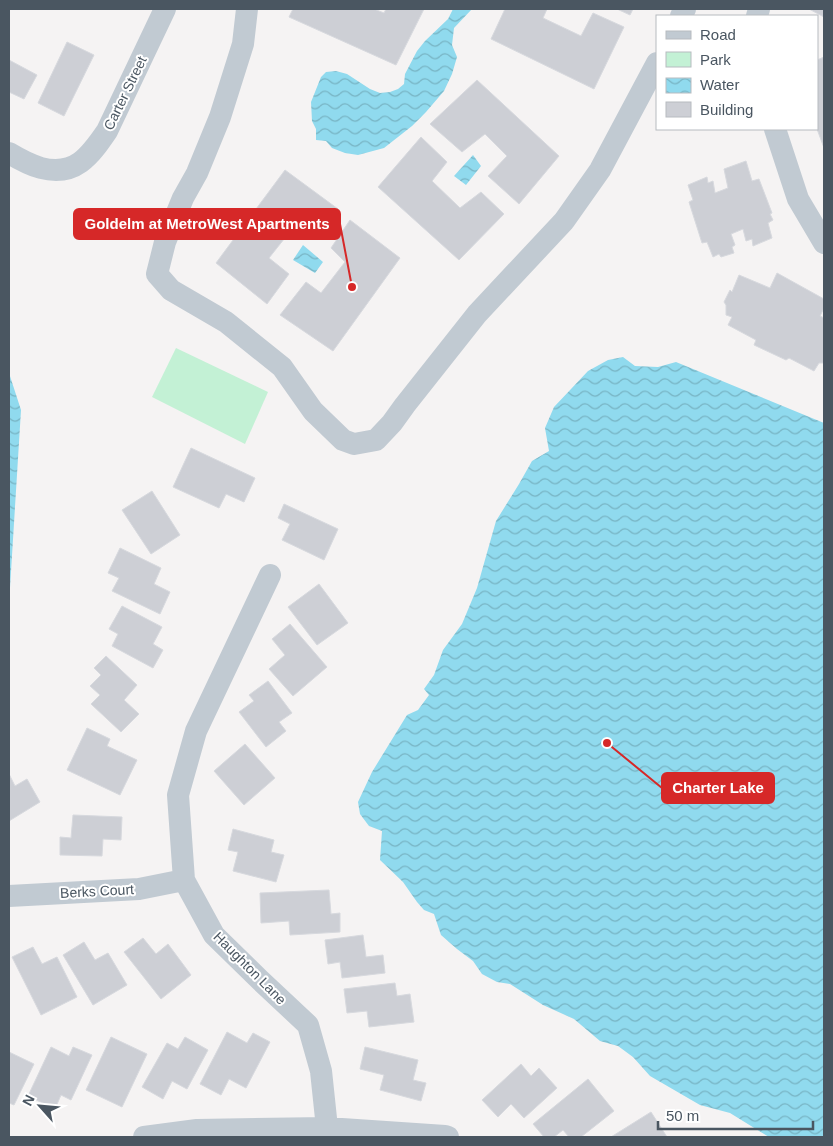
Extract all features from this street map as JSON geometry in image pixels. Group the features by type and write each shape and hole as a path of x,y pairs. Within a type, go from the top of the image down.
{"street":[{"name":"Carter Street","path":"9,153 41,168 56,171 73,168 86,159 107,131 165,9"},
{"path":"247,9 243,44 220,117 197,173 183,198 164,242 157,274 171,290 226,322 282,367 314,411 343,440 354,444 376,440 382,434 477,314 564,220 600,170 656,65"},
{"path":"775,130 798,200 824,243"},
{"name":"Haughton Lane","path":"270,575 196,731 178,795 184,880 214,935 308,1025 321,1071 327,1133"},
{"name":"Berks Court","path":"9,896 139,889 184,880"},
{"path":"144,1137 197,1130 448,1137"}],"green space":[{"path":"176,348 268,392 245,444 152,397"}],"water":[{"path":"453,9 472,9 454,28 452,45 457,57 452,74 444,91 412,126 384,148 358,155 345,153 332,148 326,141 316,140 311,102 321,77 326,72 336,71 347,74 370,89 380,93 398,89 404,84 405,74 417,51 448,19"},
{"path":"473,155 481,166 466,185 454,176"},
{"path":"303,245 323,262 315,273 293,260"},
{"path":"623,357 635,366 658,367 676,362 824,423 824,1137 769,1137 730,1113 700,1105 650,1076 633,1057 618,1046 600,1041 574,1019 543,1005 510,984 497,982 482,974 473,961 441,935 434,914 424,910 403,882 380,860 382,831 369,826 360,814 358,802 372,772 407,715 418,710 429,695 424,689 434,675 443,650 462,624 477,588 496,521 532,461 549,451 545,428 554,407 588,371 608,360"},
{"path":"9,373 21,410 9,604"}],"building":[{"path":"293,9 374,9 384,13 386,9 424,9 396,65 289,17"},
{"path":"505,9 547,9 543,18 581,36 593,13 624,27 594,89 491,39"},
{"path":"617,9 633,9 630,15"},
{"path":"809,9 824,9 824,17"},
{"path":"67,42 94,55 64,116 38,103"},
{"path":"824,57 824,148 817,130 818,60"},
{"path":"9,60 37,75 24,99 9,92"},
{"path":"477,80 559,156 519,204 488,176 507,156 485,134 462,152 430,124"},
{"path":"421,137 447,162 432,181 460,208 481,192 504,214 459,260 378,187"},
{"path":"746,161 752,181 759,179 772,213 770,214 773,220 768,223 772,238 753,246 752,239 746,241 743,229 731,234 735,245 732,247 734,253 721,257 719,254 713,257 707,242 702,243 689,202 693,200 688,185 707,177 708,183 713,181 715,193 728,188 724,169"},
{"path":"285,170 338,209 319,234 300,219 269,258 289,274 267,304 216,263"},
{"path":"350,220 400,258 333,351 280,315 306,282 321,293 345,262 331,248"},
{"path":"777,273 824,299 824,308 820,316 824,318 824,363 819,363 814,371 789,358 786,360 754,345 756,340 728,325 732,317 726,315 726,305 724,302 730,290 732,292 739,275 770,288"},
{"path":"191,448 255,478 244,502 226,494 219,508 173,487"},
{"path":"152,491 180,535 151,554 122,510"},
{"path":"284,504 338,529 324,560 282,540 290,524 278,518"},
{"path":"120,548 161,568 154,584 170,592 160,614 112,591 119,578 108,573"},
{"path":"319,584 348,623 317,645 288,607"},
{"path":"122,606 162,627 153,644 163,650 153,668 112,646 118,634 109,629"},
{"path":"290,624 327,667 293,696 269,669 285,655 272,639"},
{"path":"106,656 137,685 124,700 139,714 121,732 91,704 100,695 90,686 101,675 94,668"},
{"path":"268,681 292,713 279,722 286,731 266,747 239,712 254,701 249,695"},
{"path":"87,728 110,739 107,746 137,760 120,795 67,770"},
{"path":"245,744 275,778 244,805 214,771"},
{"path":"9,774 15,786 27,779 40,802 9,821"},
{"path":"73,815 122,817 121,840 103,839 102,856 60,855 60,837 71,838"},
{"path":"233,829 274,840 271,852 284,855 276,882 233,871 238,852 228,850"},
{"path":"329,890 331,914 340,913 340,932 290,935 289,921 261,923 260,893"},
{"path":"363,935 366,957 383,955 385,973 342,978 340,962 328,964 325,940"},
{"path":"143,938 156,954 168,944 191,975 161,999 124,952"},
{"path":"84,942 95,960 108,953 127,985 93,1005 63,955"},
{"path":"33,947 42,964 57,957 77,997 41,1015 12,957"},
{"path":"395,983 397,996 410,994 414,1022 369,1027 367,1011 347,1013 344,989"},
{"path":"227,1032 247,1043 253,1033 270,1042 246,1088 229,1079 221,1095 200,1084"},
{"path":"111,1037 147,1054 122,1107 86,1090"},
{"path":"185,1037 208,1050 187,1089 172,1081 163,1099 142,1087 167,1043 178,1049"},
{"path":"51,1047 69,1056 73,1047 92,1055 71,1100 61,1095 55,1109 28,1096"},
{"path":"365,1047 418,1060 413,1080 426,1083 421,1101 380,1090 384,1075 360,1069"},
{"path":"9,1052 34,1064 14,1105 9,1103"},
{"path":"521,1064 531,1076 539,1068 557,1088 524,1118 511,1104 498,1117 482,1100"},
{"path":"588,1079 614,1111 581,1137 569,1137 563,1130 554,1137 544,1137 533,1124"},
{"path":"651,1112 667,1137 611,1137"}],"place":[{"name":"Goldelm at MetroWest Apartments","path":"352,287"},
{"name":"Charter Lake","path":"607,743"}]}
